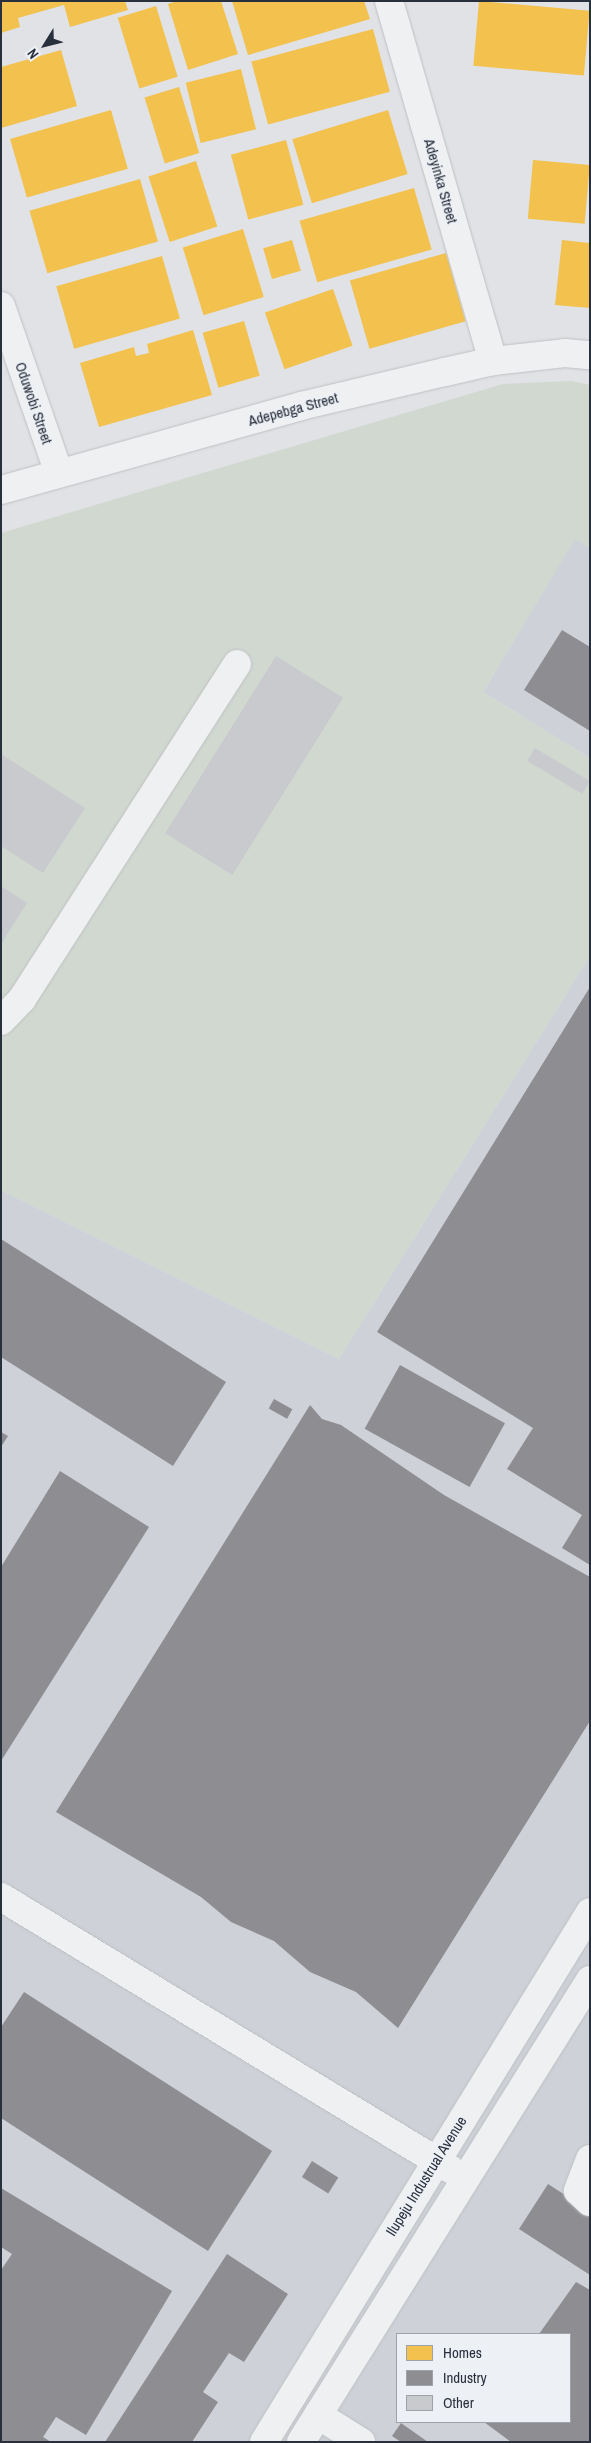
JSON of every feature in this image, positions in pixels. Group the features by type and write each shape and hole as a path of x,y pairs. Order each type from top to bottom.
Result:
{"street":[{"name":"Adeyinka Street","path":"389,1 493,361"},
{"name":"Oduwobi Street","path":"1,306 58,471"},
{"name":"Adepebga Street","path":"1,490 58,471 163,447 302,406 493,361 566,353 590,355"},
{"path":"1,1021 22,999 237,664"},
{"path":"1,1898 466,2178"},
{"name":"Ilupeju Industrual Avenue","path":"264,2442 435,2161 590,1912"},
{"path":"301,2442 590,1980"},
{"path":"590,2160 578,2191 590,2202"},
{"path":"318,2415 361,2442"}],"shaded area":[{"path":"572,381 590,385 590,548 575,539 483,692 590,758 590,956 339,1359 1,1190 1,533 503,384"},
{"path":"575,538 590,548 590,758 483,692"},
{"path":"590,956 590,2442 1,2442 1,1190 339,1359"}],"building: Homes":[{"path":"1,1 125,1 128,10 70,27 64,5 18,18 20,27 1,33"},
{"path":"177,1 221,1 238,54 188,70 168,4"},
{"path":"232,1 364,1 370,19 248,55"},
{"path":"479,1 590,11 584,75 473,66"},
{"path":"156,6 178,77 139,88 118,18"},
{"path":"373,29 390,92 268,124 251,62"},
{"path":"61,50 77,106 1,128 1,67"},
{"path":"241,69 256,129 201,143 186,83"},
{"path":"179,87 199,153 165,164 145,98"},
{"path":"111,110 128,169 27,198 10,139"},
{"path":"388,110 408,174 312,203 292,139"},
{"path":"286,140 303,205 248,219 231,155"},
{"path":"533,160 590,165 585,224 528,219"},
{"path":"196,161 217,227 170,242 148,176"},
{"path":"140,179 158,241 47,273 29,211"},
{"path":"414,188 432,250 317,282 300,221"},
{"path":"243,229 264,297 204,315 183,247"},
{"path":"292,240 301,271 272,279 263,248"},
{"path":"562,240 590,243 590,308 555,305"},
{"path":"446,253 466,321 369,349 350,281"},
{"path":"162,256 180,318 74,349 56,286"},
{"path":"333,289 353,346 284,369 265,312"},
{"path":"244,321 260,376 218,388 203,333"},
{"path":"193,330 212,395 99,427 80,363 134,347 136,356 149,353 147,344"}],"building: Industry":[{"path":"562,630 590,647 590,731 524,690"},
{"path":"590,987 590,1565 562,1548 582,1515 507,1469 533,1428 377,1332"},
{"path":"1,1239 226,1382 173,1466 1,1357"},
{"path":"400,1365 505,1423 470,1487 365,1429"},
{"path":"274,1399 292,1409 287,1419 269,1409"},
{"path":"310,1405 322,1419 341,1425 444,1495 590,1577 590,1721 398,2028 356,1992 310,1972 274,1941 231,1922 201,1897 56,1812"},
{"path":"1,1432 8,1436 1,1447"},
{"path":"60,1471 149,1527 1,1761 1,1567"},
{"path":"24,1992 272,2151 208,2251 1,2118 1,2027"},
{"path":"312,2161 338,2177 328,2194 302,2177"},
{"path":"548,2184 590,2211 590,2275 519,2229"},
{"path":"1,2188 172,2291 86,2435 56,2417 43,2437 51,2442 1,2442 1,2270 12,2254 1,2247"},
{"path":"227,2254 288,2294 244,2362 229,2353 203,2392 218,2402 192,2442 105,2442"},
{"path":"576,2282 590,2290 590,2442 511,2442 485,2423 571,2423 571,2333 540,2333"},
{"path":"401,2423 428,2442 401,2442 392,2436"}],"building: Other":[{"path":"276,656 343,698 232,875 165,833"},
{"path":"535,748 590,781 582,794 527,761"},
{"path":"1,754 85,808 43,873 1,846"},
{"path":"1,886 27,903 1,944"}]}
